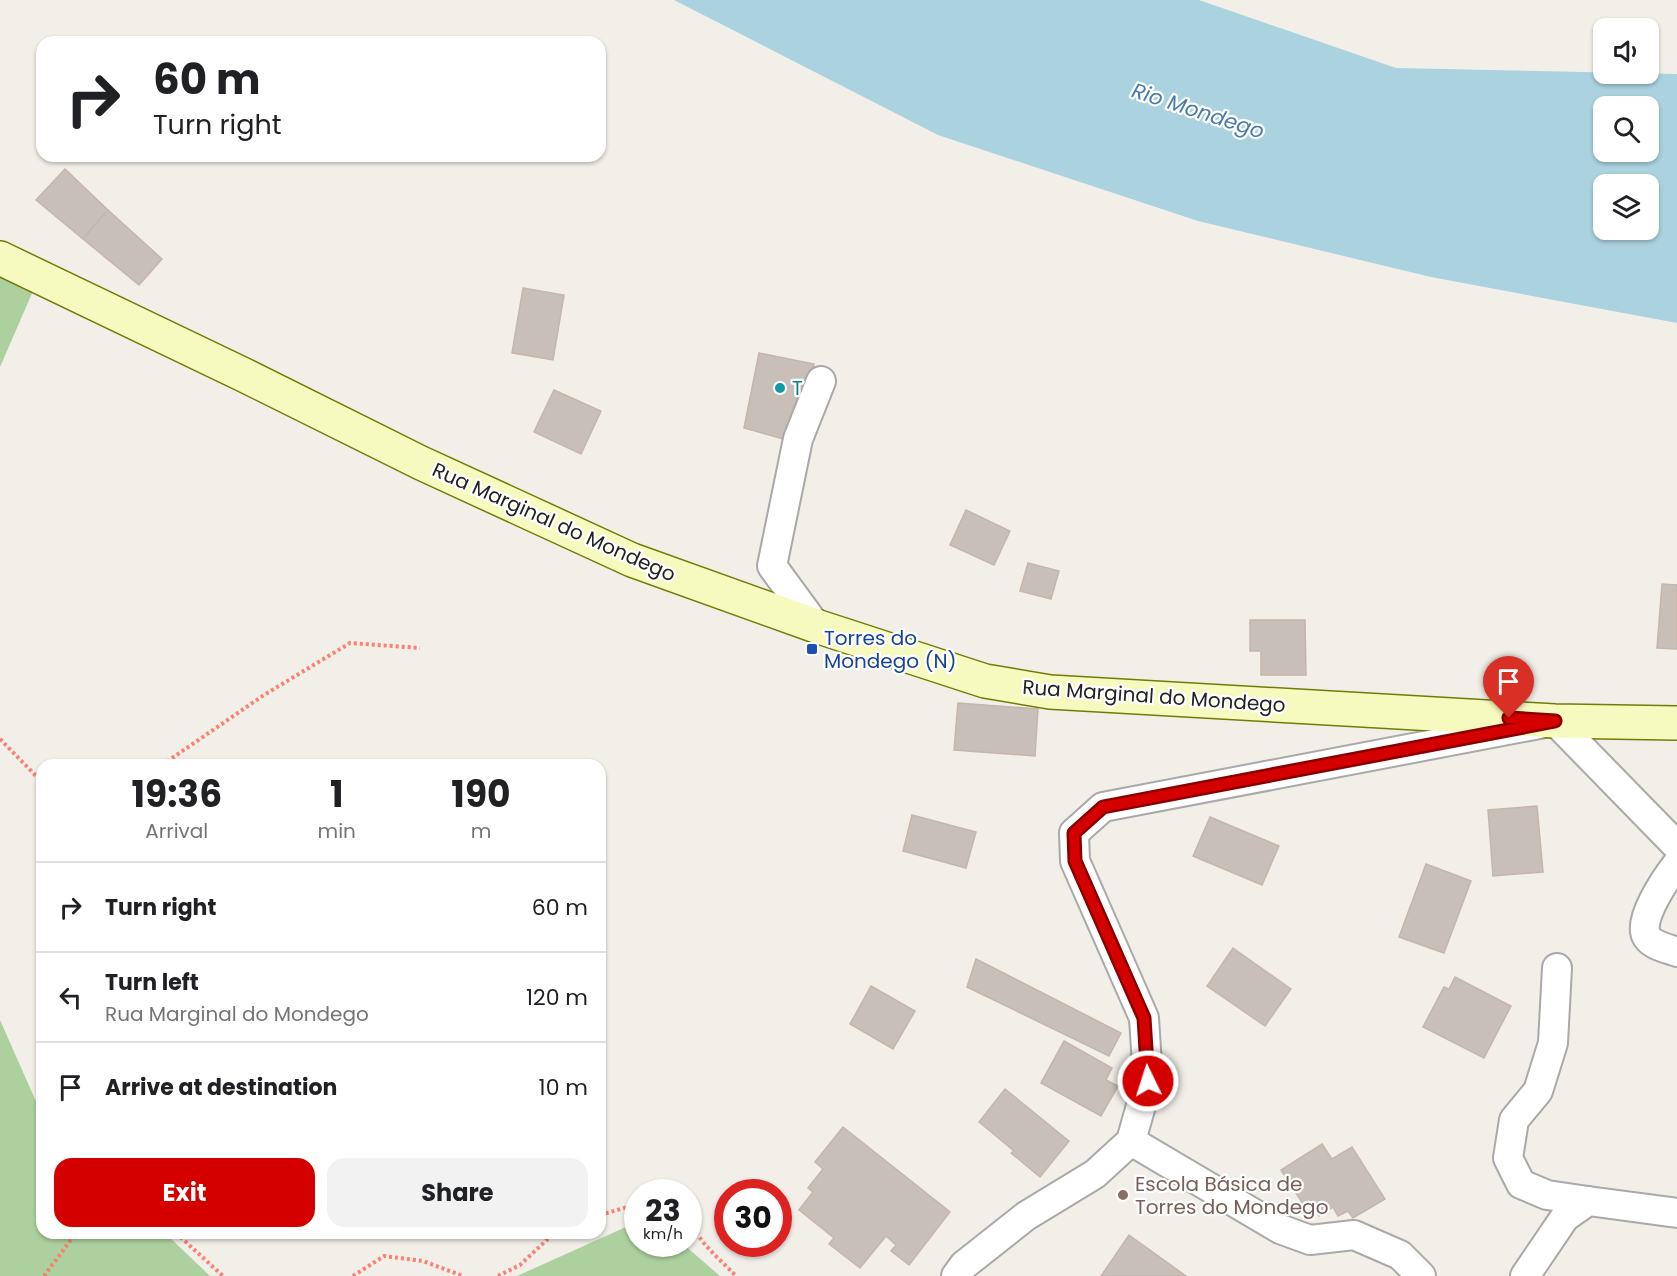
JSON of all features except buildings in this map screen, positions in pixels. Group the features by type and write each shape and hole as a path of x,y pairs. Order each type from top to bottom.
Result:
{"main road":[{"name":"Rua Marginal do Mondego","path":"0,258 421,463 632,560 816,626 985,681 1050,692 1555,721 1677,723"}],"street":[{"path":"816,626 772,566 798,439 822,381"},
{"path":"956,1276 964,1265 1026,1216 1095,1174 1131,1141 1148,1081 1144,1018 1075,861 1074,833 1103,807 1555,721 1677,846"},
{"path":"1677,864 1657,895 1646,919 1644,930 1645,935 1653,943 1677,952"},
{"path":"1557,968 1553,1043 1538,1092 1514,1120 1508,1158 1521,1184 1547,1195 1677,1213"},
{"path":"1131,1141 1280,1229 1310,1240 1354,1236 1400,1255 1420,1276"},
{"path":"1525,1276 1565,1217 1588,1201"}],"path":[{"path":"171,759 264,695 350,643 420,648"},
{"path":"0,740 36,776"},
{"path":"606,1213 624,1208"},
{"path":"44,1276 72,1239"},
{"path":"183,1239 223,1276"},
{"path":"498,1276 520,1265 547,1239"},
{"path":"702,1240 736,1276"},
{"path":"353,1276 384,1256 423,1261 463,1276"}],"green space":[{"path":"0,272 33,291 0,367"},
{"path":"0,1020 36,1101 36,1239 171,1239 210,1276 0,1276"},
{"path":"624,1228 624,1257 698,1257 720,1276 517,1276 599,1239 606,1239 606,1236"}],"water":[{"name":"Rio Mondego","path":"674,0 1199,0 1396,68 1593,72 1593,84 1659,84 1659,74 1677,74 1677,323 1431,277 1198,221 938,135"}],"place":[{"name":"T","path":"780,388"},
{"name":"Torres do Mondego (N)","path":"812,649"},
{"name":"Escola Básica de Torres do Mondego","path":"1123,1195"}],"route":[{"path":"1148,1081 1144,1018 1075,861 1074,833 1103,807 1555,721 1509,718"}]}
